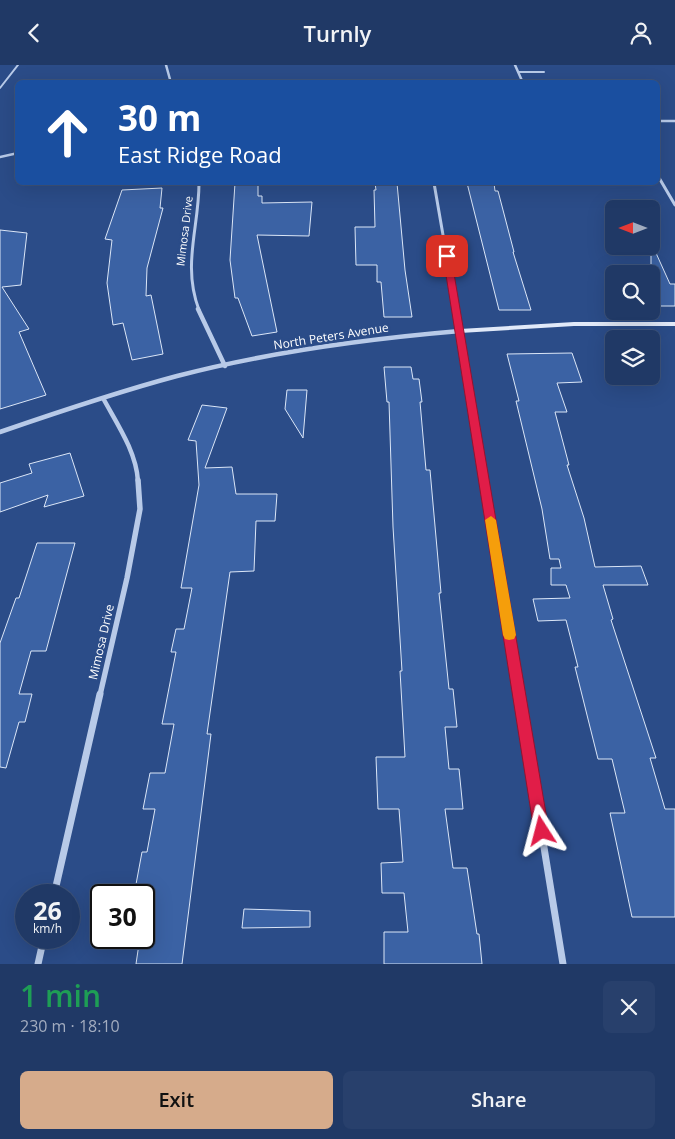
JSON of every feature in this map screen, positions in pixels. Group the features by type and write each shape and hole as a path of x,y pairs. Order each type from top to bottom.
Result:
{"street":[{"path":"166,65 170,80"},
{"path":"515,65 521,80"},
{"path":"660,121 675,121"},
{"path":"0,157 15,154"},
{"path":"660,179 675,205"},
{"name":"Mimosa Drive","path":"199,185 198,214 189,266 192,288 200,315 225,366"},
{"path":"434,185 564,964"},
{"name":"North Peters Avenue","path":"0,432 103,398 225,366 330,347 460,331 574,324 675,324"},
{"name":"Mimosa Drive","path":"57,884 127,578 140,509 137,469 127,442 103,398"},
{"path":"38,964 41,949"}],"lane":[{"path":"0,88 18,65"},
{"path":"518,72 544,72"}],"building":[{"path":"235,185 258,185 258,196 262,196 262,203 312,202 309,236 257,235 277,332 252,336 238,298 235,298 230,260"},
{"path":"375,185 397,185 405,270 412,317 384,317 381,282 377,282 377,265 356,265 355,227 375,227 374,190 376,190"},
{"path":"468,185 494,185 495,191 498,191 513,252 531,310 499,310"},
{"path":"162,188 160,208 163,208 147,268 146,296 151,295 163,354 132,360 123,323 113,325 107,283 112,240 105,239 122,190"},
{"path":"0,230 27,233 21,285 2,287 29,329 19,332 46,395 0,409"},
{"path":"651,255 657,255 670,284 675,284 675,306 660,306 660,265 651,265"},
{"path":"572,353 582,382 557,383 567,412 555,412 569,465 567,465 584,518 595,567 641,566 648,585 603,585 613,619 611,620 656,758 650,758 665,809 675,809 675,917 632,917 610,813 625,813 612,759 598,759 575,667 578,667 566,620 538,621 533,599 570,598 566,585 551,585 551,568 561,568 559,559 550,559 542,509 516,401 519,401 507,354"},
{"path":"384,367 411,367 413,379 419,379 426,470 430,470 441,593 439,593 449,689 453,689 457,727 445,727 449,769 459,769 463,809 445,809 453,868 467,868 477,934 479,934 482,964 384,964 384,932 408,932 404,893 382,893 381,863 403,862 399,809 378,809 376,757 405,757 393,527 389,402 387,402"},
{"path":"287,390 307,390 303,438 285,409"},
{"path":"202,405 227,408 205,468 232,467 236,494 277,494 275,521 256,521 254,571 230,572 207,734 211,734 182,964 136,964 138,949 155,949 155,884 136,884 142,852 147,852 155,809 143,809 150,773 165,773 174,724 162,724 176,652 171,652 176,629 184,629 192,588 181,588 199,485 196,441 188,440"},
{"path":"70,453 84,496 44,507 48,495 0,512 0,483 32,473 29,464"},
{"path":"37,543 75,543 46,651 31,651 19,694 32,694 25,722 19,722 6,768 0,767 0,643 16,598 19,598"},
{"path":"244,909 310,911 310,927 242,928"}],"slow traffic":[{"path":"491,520 509,635"}],"route":[{"path":"447,256 542,831"}]}
